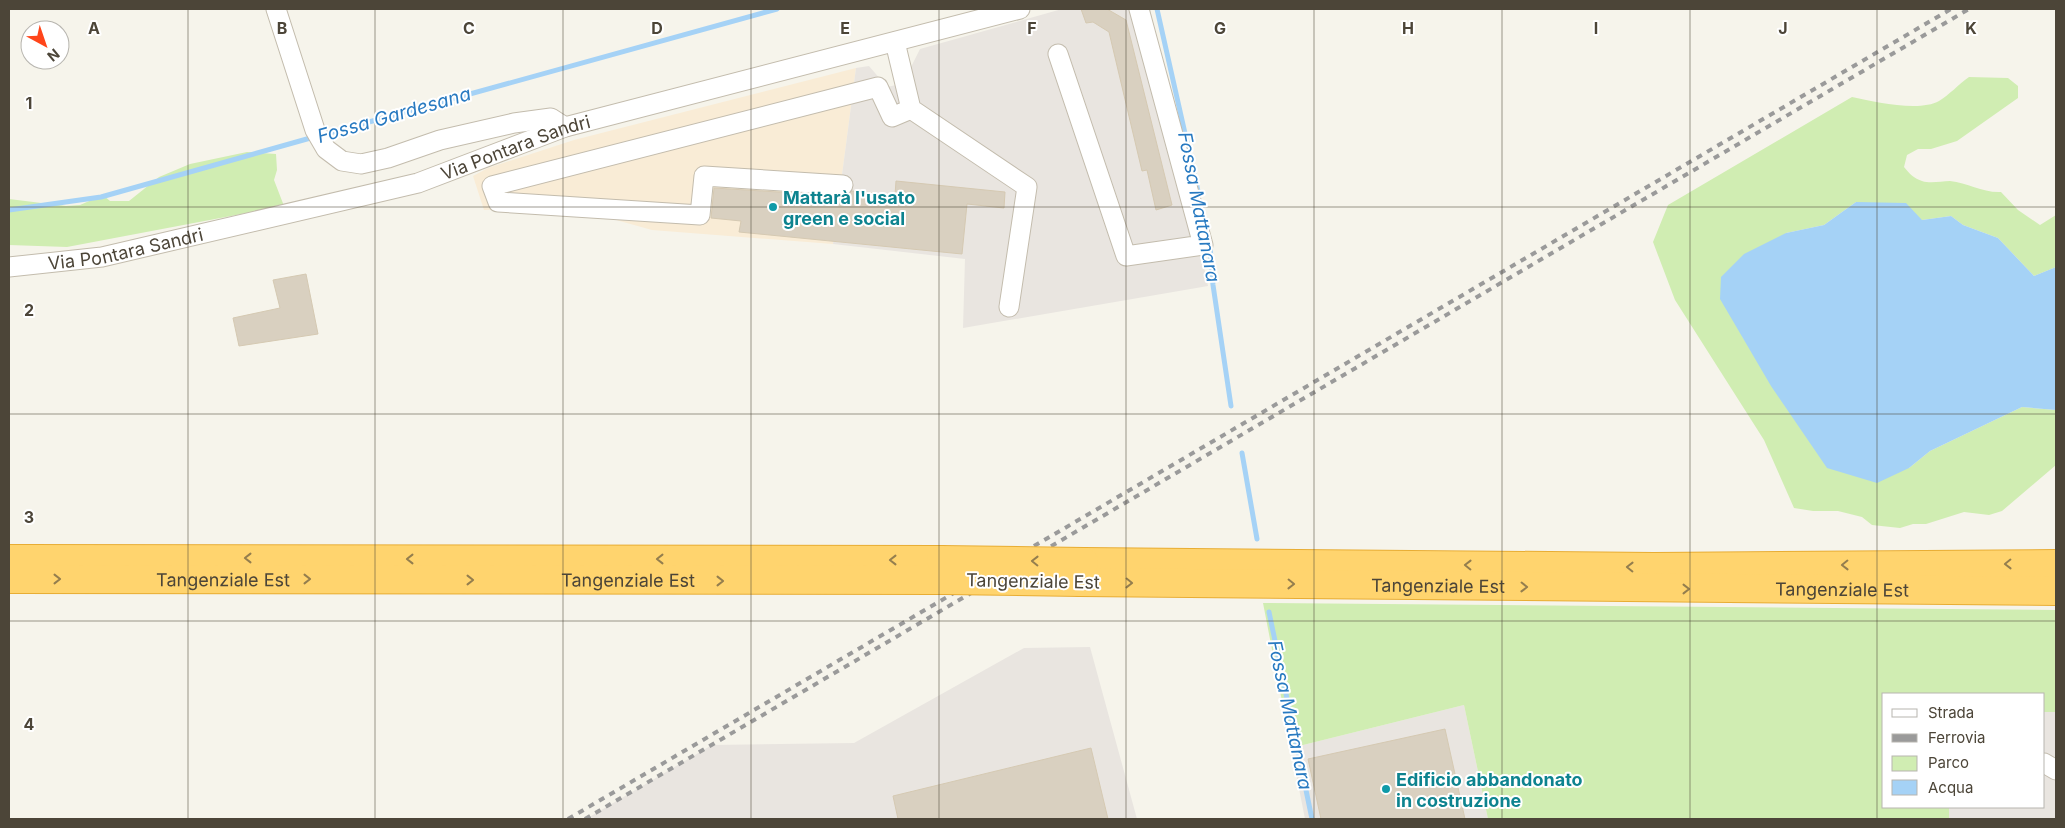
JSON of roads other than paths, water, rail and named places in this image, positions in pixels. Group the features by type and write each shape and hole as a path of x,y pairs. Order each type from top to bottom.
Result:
{"highway":[{"name":"Tangenziale Est","path":"9,559 1082,572 2056,591"},
{"name":"Tangenziale Est","path":"1082,572 2056,564"},
{"name":"Tangenziale Est","path":"9,579 943,570"}],"street":[{"path":"276,9 315,130 326,149 342,161 361,164 388,158 440,140 514,123 551,118 565,128"},
{"name":"Via Pontara Sandri","path":"9,267 102,257 334,205 418,183 565,128 1020,9"},
{"path":"1058,54 1126,256 1203,245 1139,9"},
{"path":"895,42 911,109 1027,187 1009,308"},
{"path":"843,185 704,176 700,215 498,202 492,186 878,87 892,117 911,109"},
{"path":"2045,764 2056,770"}],"water":[{"path":"1856,202 1906,203 1922,220 1951,216 1963,225 1998,238 2034,276 2056,267 2056,410 2022,407 1930,451 1909,468 1877,483 1827,468 1771,386 1720,299 1721,277 1744,254 1786,233 1824,225"}],"waterway":[{"name":"Fossa Gardesana","path":"322,135 777,9"},
{"name":"Fossa Mattanara","path":"1157,9 1198,191"},
{"name":"Fossa Gardesana","path":"9,210 101,197 314,137"},
{"name":"Fossa Mattanara","path":"1210,246 1213,285 1231,406"},
{"name":"Fossa Mattanara","path":"1242,453 1257,539"},
{"name":"Fossa Mattanara","path":"1269,612 1312,819"}],"railway":[{"path":"568,819 1951,9"},
{"path":"585,819 1969,9"}],"place":[{"name":"Mattarà l'usato green e social","path":"773,207"},
{"name":"Edificio abbandonato in costruzione","path":"1386,789"}]}
